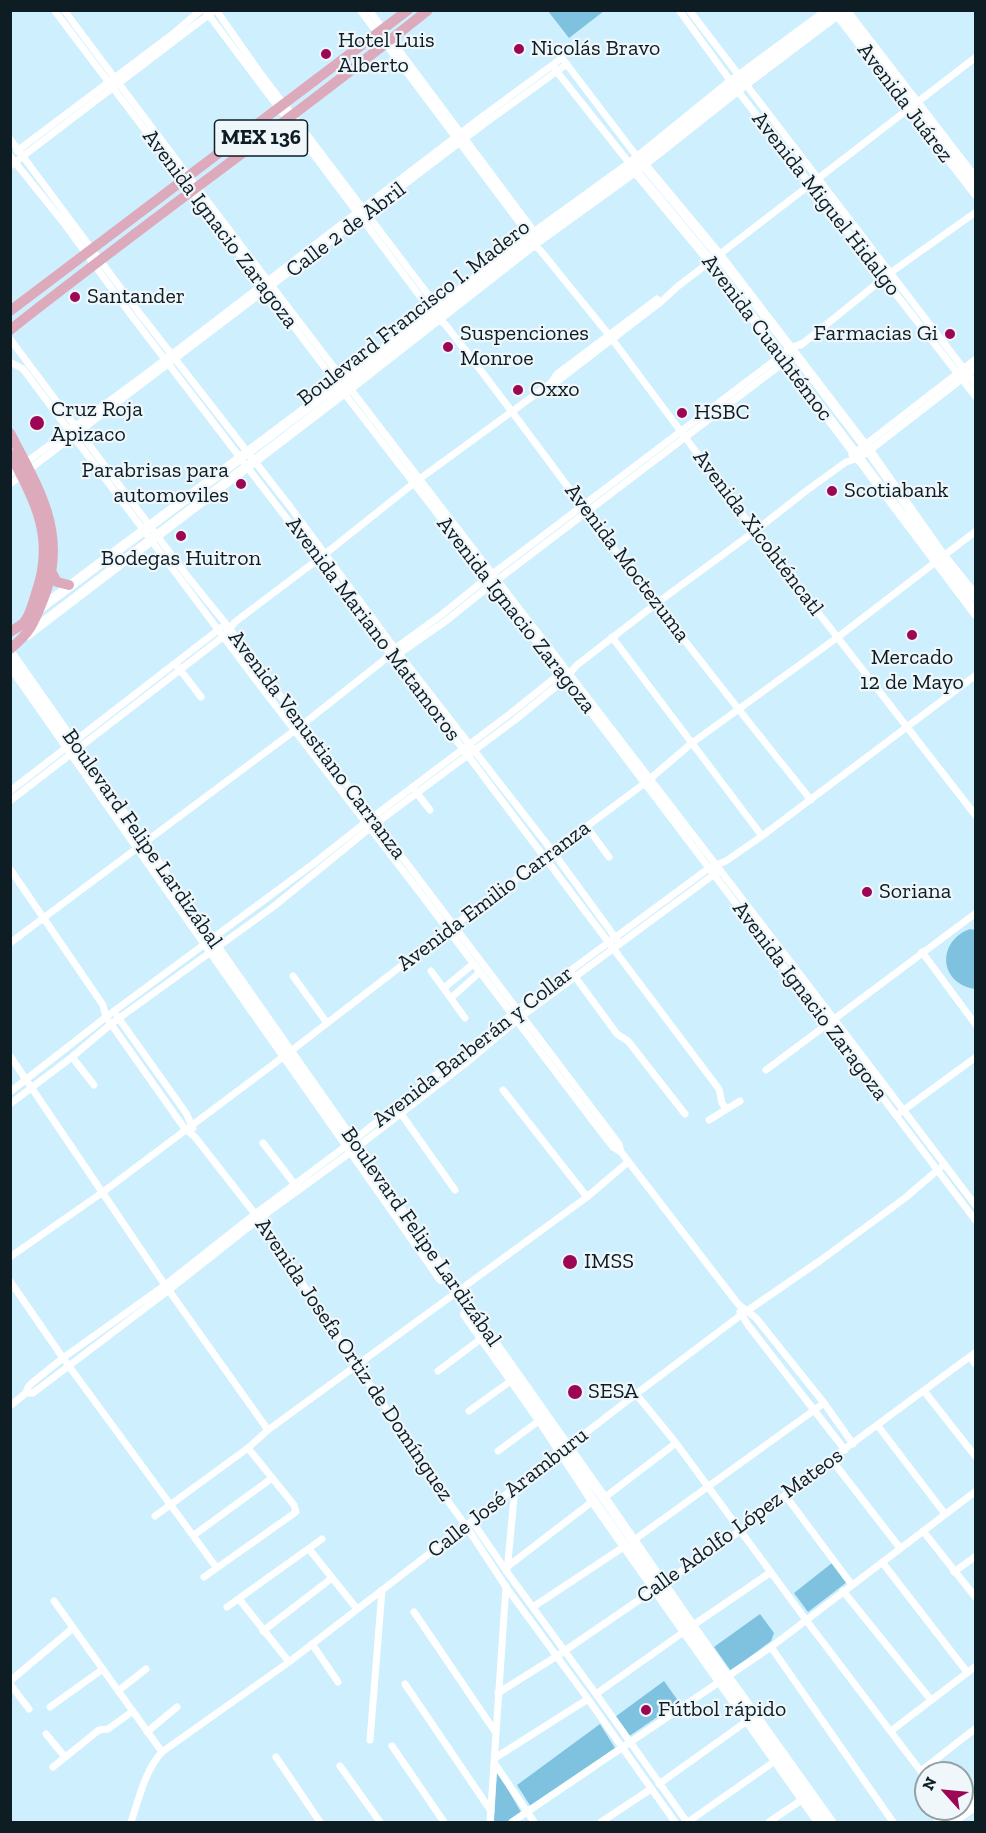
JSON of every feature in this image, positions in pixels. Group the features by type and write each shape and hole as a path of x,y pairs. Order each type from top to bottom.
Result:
{"main road":[{"name":"MEX 136","path":"10,330 96,262 281,106 408,10"},
{"name":"MEX 136","path":"10,310 89,252 290,117 428,10"},
{"name":"Boulevard Francisco I. Madero","path":"10,650 150,533 637,165 738,83 838,11"},
{"name":"Avenida Juárez","path":"838,11 946,150 975,194"},
{"name":"Avenida Juárez","path":"946,150 975,180"},
{"name":"Avenida Cuauhtémoc","path":"637,165 793,350 861,451 940,558 975,614"},
{"name":"Avenida Cuauhtémoc","path":"715,258 782,359 861,451"},
{"path":"10,434 40,518 44,536 45,558 42,577 26,620"},
{"path":"10,454 51,522 53,536 52,573 27,635"},
{"name":"Boulevard Francisco I. Madero","path":"10,632 69,585 150,533"},
{"name":"Avenida Cuauhtémoc","path":"940,558 975,597"},
{"path":"52,573 57,582 69,585"},
{"name":"Boulevard Felipe Lardizábal","path":"10,650 14,665 564,1449 593,1501 629,1543 807,1796 819,1822"},
{"name":"Boulevard Felipe Lardizábal","path":"455,1293 482,1338 510,1373 540,1420 604,1498 629,1543"},
{"name":"Boulevard Felipe Lardizábal","path":"723,1679 747,1721 775,1761 831,1822"}],"street":[{"name":"Avenida Ignacio Zaragoza","path":"54,10 113,83 679,821 719,867 944,1164 973,1197 975,1206"},
{"name":"Avenida Ignacio Zaragoza","path":"64,10 113,83"},
{"name":"Avenida Xicohténcatl","path":"360,10 388,42 535,241 611,337 755,531 975,816"},
{"name":"Avenida Xicohténcatl","path":"369,10 380,32"},
{"name":"Avenida Miguel Hidalgo","path":"679,10 694,24 811,184 919,316 962,373 975,397"},
{"name":"Avenida Miguel Hidalgo","path":"689,10 694,24"},
{"path":"12,159 209,11"},
{"name":"Avenida Moctezuma","path":"209,11 281,106 318,147 358,216 380,238 513,411 584,509 811,800"},
{"path":"10,801 25,785 73,746 326,555 417,481 551,383 559,380 611,337 975,57"},
{"name":"Calle 2 de Abril","path":"10,484 21,470 148,377 365,210 565,61"},
{"name":"Avenida Cuauhtémoc","path":"565,61 637,165"},
{"name":"Avenida Cuauhtémoc","path":"555,68 637,165"},
{"name":"Avenida Miguel Hidalgo","path":"738,83 817,178 887,275"},
{"name":"Avenida Moctezuma","path":"290,117 311,152 365,210 380,238"},
{"name":"Avenida Mariano Matamoros","path":"10,139 96,262 196,393 214,424 247,459 326,555 359,606 394,653 553,852 608,942 719,1089 726,1109"},
{"path":"311,152 318,147"},
{"name":"Avenida Mariano Matamoros","path":"12,159 66,219"},
{"path":"10,943 142,846 384,660 684,435 887,275 975,212"},
{"name":"Avenida Venustiano Carranza","path":"10,339 106,480 185,579 221,633 294,730 333,772"},
{"path":"10,1092 113,1011 211,945 273,907 315,867 371,822 513,717 612,637 861,451 962,373 975,359"},
{"name":"Avenida Venustiano Carranza","path":"10,362 22,369 112,474 150,533"},
{"path":"962,373 975,368"},
{"name":"Avenida Miguel Hidalgo","path":"962,373 975,385"},
{"name":"Avenida Mariano Matamoros","path":"196,393 221,419 318,560 359,606"},
{"path":"214,424 221,419"},
{"path":"106,480 112,474"},
{"name":"Avenida Emilio Carranza","path":"10,1257 103,1192 288,1053 648,780 692,743 838,637 975,531"},
{"name":"Avenida Venustiano Carranza","path":"185,579 228,627 302,725 333,772 569,1084 613,1147 621,1152 738,1304 748,1311 824,1403 853,1444"},
{"path":"612,637 762,836"},
{"path":"245,664 251,659"},
{"path":"177,666 201,697"},
{"name":"Avenida Barberán y Collar","path":"573,974 608,942 661,908 762,836 975,675"},
{"path":"258,683 265,677"},
{"name":"Avenida Mariano Matamoros","path":"469,749 506,806 545,859 620,944"},
{"path":"10,791 25,785"},
{"path":"415,790 430,810"},
{"path":"506,806 514,801"},
{"name":"Avenida Ignacio Zaragoza","path":"679,821 711,871 975,1221"},
{"path":"586,827 609,857"},
{"name":"Avenida Josefa Ortiz de Domínguez","path":"10,868 45,916 103,1005 106,1017 164,1082 195,1137 257,1216 387,1410 397,1431 507,1570 687,1822"},
{"name":"Avenida Barberán y Collar","path":"10,1406 26,1394 33,1382 66,1361 167,1287 464,1059 517,1015 573,974 620,944 661,908"},
{"path":"766,1070 975,913"},
{"name":"Avenida Venustiano Carranza","path":"450,928 473,964 517,1015"},
{"path":"10,1104 211,945"},
{"path":"922,952 975,1025"},
{"path":"444,988 473,964"},
{"path":"431,971 465,1018"},
{"path":"451,998 480,972"},
{"path":"573,974 617,1035 628,1041 685,1114"},
{"path":"293,976 327,1023"},
{"name":"Avenida Josefa Ortiz de Domínguez","path":"103,1005 113,1011 118,1018 156,1088 188,1126"},
{"path":"10,1056 167,1287 268,1430"},
{"path":"72,1057 94,1085"},
{"path":"897,1115 975,1057"},
{"path":"865,1074 872,1069"},
{"path":"156,1088 164,1082"},
{"path":"503,1090 587,1197"},
{"path":"709,1120 740,1101"},
{"path":"398,1110 455,1190"},
{"path":"263,1143 297,1187"},
{"path":"155,1516 248,1448 268,1430 587,1197 628,1162"},
{"name":"Calle José Aramburu","path":"131,1822 149,1772 162,1752 289,1662 636,1394 741,1315 905,1198 944,1164"},
{"path":"963,1205 973,1197"},
{"path":"968,1211 975,1206"},
{"path":"10,1281 216,1567"},
{"name":"Avenida Venustiano Carranza","path":"738,1304 741,1315 845,1450"},
{"path":"438,1371 482,1338"},
{"path":"973,1355 975,1365"},
{"name":"Calle Adolfo López Mateos","path":"498,1693 557,1656 740,1531 831,1459 973,1355"},
{"path":"469,1411 510,1373"},
{"path":"924,1391 975,1457"},
{"path":"636,1394 676,1443 914,1762"},
{"path":"533,1607 709,1487 824,1403"},
{"path":"498,1450 540,1420"},
{"path":"878,1426 945,1514"},
{"path":"604,1498 676,1443"},
{"path":"204,1577 296,1512 294,1505 248,1448"},
{"path":"831,1459 900,1548"},
{"path":"194,1535 272,1478"},
{"path":"490,1822 507,1570 515,1487"},
{"path":"512,1822 771,1647 975,1491"},
{"path":"785,1495 852,1585"},
{"path":"507,1570 593,1501"},
{"name":"Avenida Josefa Ortiz de Domínguez","path":"469,1523 506,1587 675,1822"},
{"path":"923,1531 975,1598"},
{"path":"227,1607 322,1539"},
{"path":"309,1549 357,1609"},
{"path":"954,1572 975,1556"},
{"path":"882,1563 967,1672"},
{"path":"596,1694 771,1572"},
{"path":"263,1631 332,1578"},
{"path":"370,1740 382,1590"},
{"path":"843,1591 931,1700"},
{"path":"239,1599 289,1662"},
{"path":"54,1601 162,1752"},
{"path":"414,1612 496,1733"},
{"path":"29,1709 10,1683 73,1628"},
{"path":"312,1644 338,1682"},
{"path":"771,1647 893,1822"},
{"path":"891,1731 975,1666"},
{"path":"50,1707 103,1669"},
{"path":"118,1691 146,1669"},
{"path":"405,1684 491,1811"},
{"path":"495,1761 588,1699"},
{"path":"147,1731 177,1707"},
{"path":"53,1767 99,1730 108,1729 132,1711"},
{"path":"659,1784 747,1721"},
{"path":"934,1761 975,1728"},
{"path":"46,1734 65,1757"},
{"path":"392,1746 444,1822"},
{"path":"276,1757 320,1822"},
{"path":"495,1761 534,1822"},
{"path":"687,1822 775,1761"},
{"path":"340,1766 380,1822"},
{"path":"602,1822 651,1789"},
{"path":"769,1822 807,1796"}],"shaded area":[{"path":"548,11 604,11 569,38"},
{"path":"970,929 975,930 975,989 954,979 948,971 946,961 947,952 952,943 959,935"},
{"path":"832,1563 847,1582 808,1612 794,1593"},
{"path":"760,1614 774,1633 771,1641 731,1671 714,1647"},
{"name":"Fútbol rápido","path":"664,1681 679,1702 628,1737 615,1717"},
{"path":"600,1724 615,1748 531,1807 517,1785"},
{"path":"497,1771 521,1812 507,1822 494,1822"}],"place":[{"name":"Nicolás Bravo","path":"519,49"},
{"name":"Hotel Luis Alberto","path":"326,54"},
{"name":"Santander","path":"75,297"},
{"name":"Farmacias Gi","path":"950,334"},
{"name":"Suspenciones Monroe","path":"448,347"},
{"name":"Oxxo","path":"518,390"},
{"name":"HSBC","path":"682,413"},
{"name":"Cruz Roja Apizaco","path":"37,423"},
{"name":"Parabrisas para automoviles","path":"241,484"},
{"name":"Scotiabank","path":"832,491"},
{"name":"Bodegas Huitron","path":"181,536"},
{"name":"Mercado 12 de Mayo","path":"912,635"},
{"name":"Soriana","path":"867,892"},
{"name":"IMSS","path":"570,1262"},
{"name":"SESA","path":"575,1392"},
{"name":"Fútbol rápido","path":"646,1710"}]}
